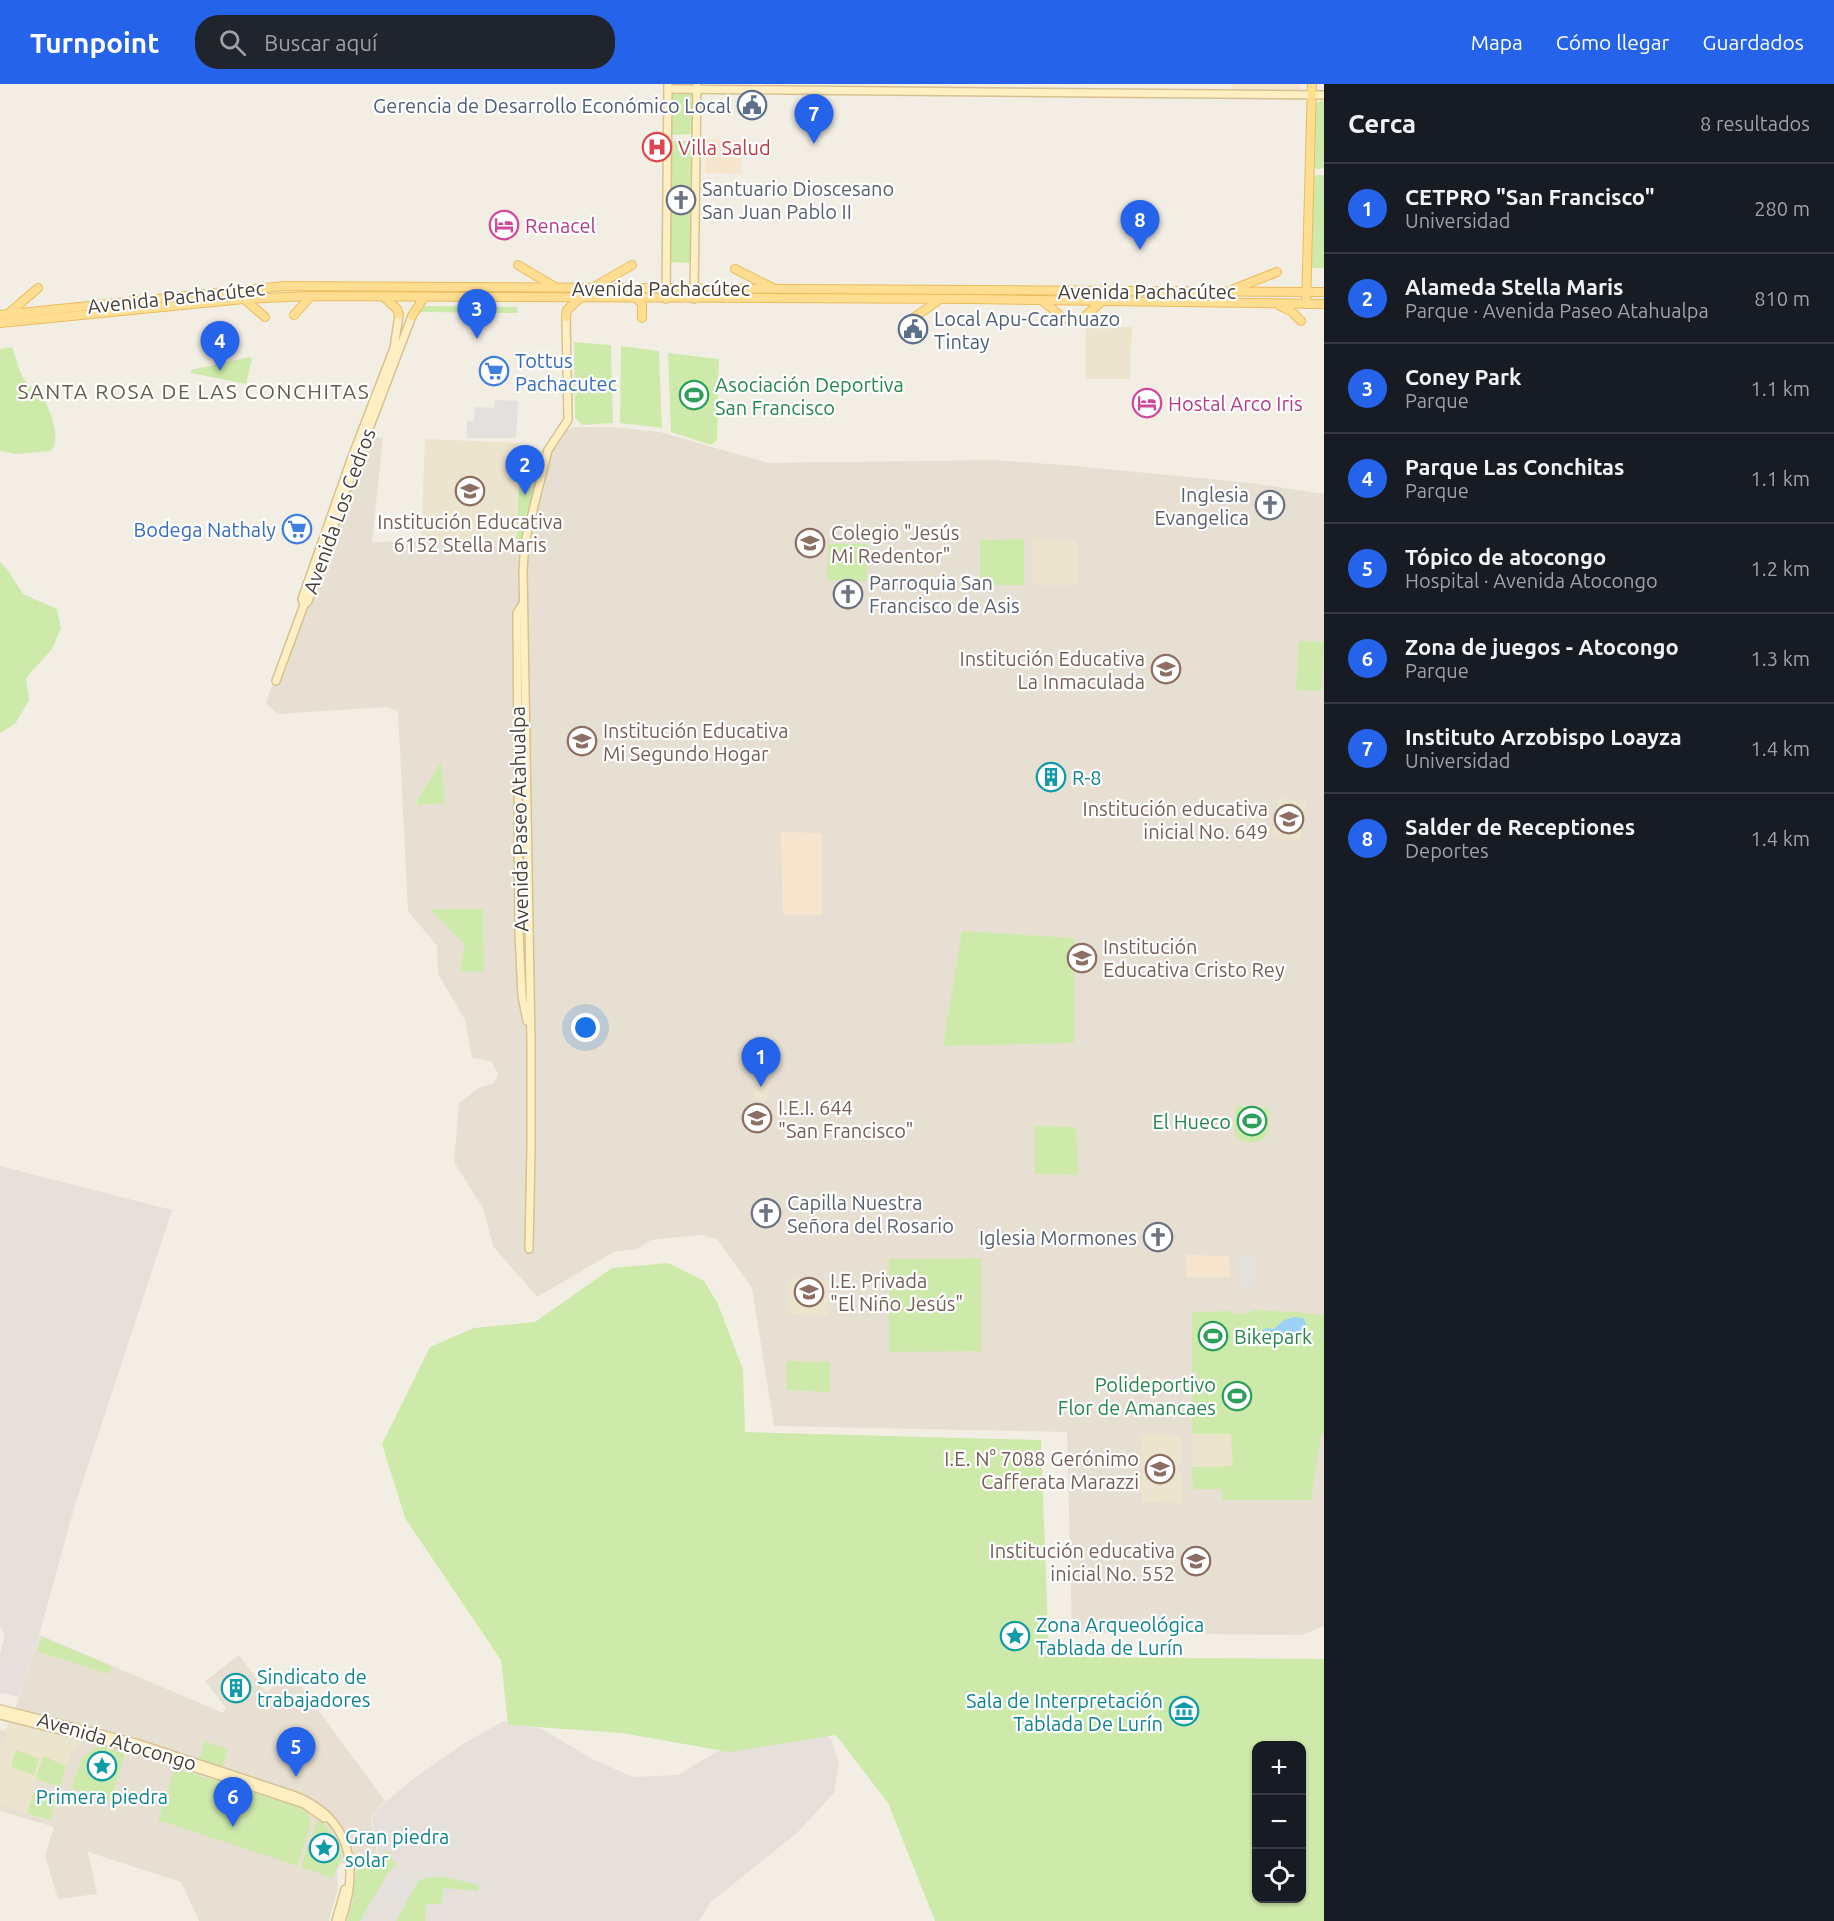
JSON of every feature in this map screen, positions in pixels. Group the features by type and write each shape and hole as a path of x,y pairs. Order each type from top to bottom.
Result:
{"main road":[{"path":"1306,304 1312,84"},
{"path":"518,265 556,288"},
{"path":"592,288 632,265"},
{"path":"735,268 774,289"},
{"path":"1227,292 1277,272"},
{"name":"Avenida Pachacútec","path":"4,314 284,286 1324,292"},
{"path":"363,286 363,297"},
{"path":"4,314 38,288"},
{"path":"962,290 962,299"},
{"path":"1033,290 1037,295 1033,300"},
{"path":"294,315 311,296"},
{"name":"Avenida Pachacútec","path":"0,324 244,299 311,296 962,299 1324,304"},
{"path":"384,297 397,309 399,315"},
{"path":"412,316 424,297"},
{"path":"159,298 160,307"},
{"path":"566,317 567,310 580,298"},
{"path":"244,299 265,317"},
{"path":"638,299 642,304 642,318"},
{"path":"913,318 939,300"},
{"path":"1043,301 1064,319"},
{"path":"1082,320 1102,301"},
{"path":"1272,303 1291,311 1301,321"}],"street":[{"path":"666,299 668,87 1324,95"},
{"path":"694,299 697,87"},
{"name":"Avenida Los Cedros","path":"276,681 303,605 305,588 394,348 399,315"},
{"name":"Avenida Los Cedros","path":"303,605 308,601 351,476 412,316"},
{"name":"Avenida Paseo Atahualpa","path":"529,1249 531,1035 522,996 519,933 517,614 523,604 525,542 548,450 568,420 566,317"},
{"path":"398,326 408,327"},
{"name":"Avenida Atocongo","path":"0,1709 21,1717 134,1748 312,1808 333,1830 347,1863 344,1897 336,1921"},
{"name":"Avenida Atocongo","path":"0,1715 21,1717 136,1743 313,1803 335,1826 344,1842 351,1863 348,1898 341,1921"}],"shaded area":[{"path":"1231,84 1301,84 1301,90 1231,89"},
{"path":"706,139 741,140 741,174 705,173"},
{"path":"1086,327 1132,327 1130,379 1085,379"},
{"path":"495,400 518,401 516,438 467,438 467,421 474,421 475,407 494,408"},
{"path":"574,427 612,427 660,432 768,463 992,460 1251,483 1324,494 1324,1626 1302,1635 1072,1633 1067,1432 774,1426 752,1288 717,1239 699,1235 651,1240 637,1249 614,1252 537,1297 493,1246 483,1208 454,1162 459,1103 479,1088 494,1083 498,1074 491,1061 472,1058 465,1020 438,974 437,946 408,911 398,711 387,707 278,714 266,703 361,433 383,438 372,542 515,539 547,448 554,436"},
{"name":"Institución Educativa 6152 Stella Maris","path":"425,439 519,443 515,539 421,541"},
{"path":"1032,539 1077,540 1077,585 1033,585"},
{"name":"Institución educativa inicial No. 649","path":"1278,798 1306,802 1300,840 1272,836"},
{"path":"781,832 822,833 822,915 783,915"},
{"path":"754,1073 769,1074 769,1101 753,1100"},
{"path":"0,1166 172,1210 75,1505 36,1646 19,1697 0,1694 0,1654 5,1635 0,1627"},
{"path":"1255,1254 1252,1286 1248,1289 1251,1291 1248,1291 1241,1281 1239,1255"},
{"path":"1186,1255 1229,1256 1230,1277 1187,1277"},
{"name":"I.E. Privada \"El Niño Jesús\"","path":"789,1278 829,1281 827,1316 788,1314"},
{"path":"1231,1433 1233,1467 1192,1467 1192,1434"},
{"name":"I.E. N° 7088 Gerónimo Cafferata Marazzi","path":"1141,1435 1181,1435 1181,1465 1178,1466 1178,1472 1182,1473 1182,1503 1142,1502"},
{"path":"40,1635 223,1713 226,1708 205,1681 239,1655 266,1692 292,1674 385,1801 371,1817 377,1853 340,1864 337,1871 338,1889 329,1921 199,1921 181,1882 88,1852 97,1894 58,1899 45,1855 54,1827 0,1811 0,1730 5,1731 11,1722"},
{"path":"504,1721 542,1729 592,1759 633,1777 678,1775 718,1751 758,1735 813,1725 831,1739 839,1763 834,1793 797,1833 711,1902 699,1921 343,1921 349,1902 354,1863 378,1855 372,1817 385,1802 416,1777 463,1744"},
{"path":"9,1722 81,1740 72,1752 60,1787 35,1780 32,1790 56,1798 50,1821 0,1804 0,1750"},
{"path":"397,1878 413,1886 404,1902 386,1892 392,1881"}],"green space":[{"path":"672,94 694,96 693,134 672,135 669,131 670,96"},
{"path":"1324,101 1324,168 1316,169 1313,166 1314,105"},
{"path":"690,141 694,145 692,261 690,263 669,262 670,142"},
{"path":"1316,175 1324,175 1324,268 1312,268 1313,178"},
{"path":"422,306 517,307 518,313 419,312"},
{"path":"574,342 611,345 613,423 582,425 575,418"},
{"name":"Asociación Deportiva San Francisco","path":"621,346 659,351 662,428 620,423"},
{"path":"12,347 24,378 46,402 53,420 55,438 51,451 16,454 0,451 0,349"},
{"name":"Asociación Deportiva San Francisco","path":"668,353 719,359 717,440 711,445 671,432"},
{"path":"250,357 252,359 246,384 191,373 191,370"},
{"path":"520,445 543,451 522,540 516,540"},
{"path":"1024,539 1024,585 980,585 980,540"},
{"path":"828,544 867,544 867,581 827,580"},
{"path":"0,562 23,594 57,609 61,628 52,649 26,678 29,700 15,724 0,733"},
{"path":"1299,641 1324,642 1321,691 1296,690"},
{"path":"441,762 445,803 417,805 418,799"},
{"path":"433,909 483,909 484,972 460,971 465,945 432,911"},
{"path":"962,931 1074,938 1074,1043 943,1046"},
{"name":"El Hueco","path":"1236,1106 1270,1109 1265,1137 1256,1142 1248,1142 1237,1137 1234,1124"},
{"path":"1035,1126 1076,1127 1078,1175 1035,1174"},
{"path":"981,1258 981,1351 889,1352 889,1259"},
{"path":"668,1263 704,1281 718,1304 743,1370 745,1432 1041,1440 1049,1657 1324,1659 1324,1921 935,1921 888,1803 836,1735 729,1752 622,1733 508,1725 501,1660 405,1518 382,1444 430,1347 474,1328 535,1322 612,1268"},
{"path":"1254,1310 1324,1315 1324,1434 1321,1434 1311,1500 1222,1500 1222,1489 1193,1489 1192,1467 1233,1466 1231,1434 1192,1434 1192,1384 1197,1384 1197,1372 1192,1372 1192,1312 1233,1311 1234,1314 1245,1314"},
{"path":"787,1361 830,1362 830,1392 787,1390"},
{"path":"42,1637 111,1666 109,1674 37,1651"},
{"path":"205,1741 228,1749 222,1767 199,1759"},
{"path":"96,1747 104,1747 125,1754 110,1802 71,1788 82,1757"},
{"path":"16,1750 39,1758 34,1775 11,1767"},
{"path":"43,1756 66,1766 60,1787 36,1779"},
{"path":"175,1768 289,1804 307,1812 311,1823 297,1866 158,1820"},
{"path":"34,1792 56,1799 50,1820 27,1813"},
{"path":"317,1821 321,1821 328,1829 342,1858 332,1878 301,1867"},
{"path":"390,1851 393,1862 398,1864 389,1871 360,1921 347,1921 353,1900 357,1864"},
{"path":"444,1877 479,1885 478,1891 444,1888 441,1904 426,1904 425,1921 396,1921 419,1880"}],"water":[{"path":"1294,1317 1303,1318 1306,1323 1307,1327 1302,1337 1277,1338 1268,1343 1261,1340 1260,1334 1264,1329 1274,1329 1284,1320"}],"place":[{"name":"Gerencia de Desarrollo Económico Local","path":"752,105"},
{"name":"Instituto Arzobispo Loayza","path":"814,144"},
{"name":"Villa Salud","path":"657,147"},
{"name":"Santuario Dioscesano San Juan Pablo II","path":"681,200"},
{"name":"Renacel","path":"504,225"},
{"name":"Salder de Receptiones","path":"1140,250"},
{"name":"Local Apu-Ccarhuazo Tintay","path":"913,329"},
{"name":"Coney Park","path":"477,339"},
{"name":"Parque Las Conchitas","path":"220,371"},
{"name":"Tottus Pachacutec","path":"494,371"},
{"name":"Asociación Deportiva San Francisco","path":"694,395"},
{"name":"Hostal Arco Iris","path":"1147,403"},
{"name":"Institución Educativa 6152 Stella Maris","path":"470,491"},
{"name":"Alameda Stella Maris","path":"525,495"},
{"name":"Inglesia Evangelica","path":"1270,505"},
{"name":"Bodega Nathaly","path":"297,529"},
{"name":"Colegio \"Jesús Mi Redentor\"","path":"810,543"},
{"name":"Parroquia San Francisco de Asis","path":"848,594"},
{"name":"Institución Educativa La Inmaculada","path":"1166,669"},
{"name":"Institución Educativa Mi Segundo Hogar","path":"582,741"},
{"name":"R-8","path":"1051,777"},
{"name":"Institución educativa inicial No. 649","path":"1289,819"},
{"name":"Institución Educativa Cristo Rey","path":"1082,958"},
{"name":"CETPRO \"San Francisco\"","path":"761,1087"},
{"name":"I.E.I. 644 \"San Francisco\"","path":"757,1118"},
{"name":"El Hueco","path":"1252,1121"},
{"name":"Capilla Nuestra Señora del Rosario","path":"766,1213"},
{"name":"Iglesia Mormones","path":"1158,1237"},
{"name":"I.E. Privada \"El Niño Jesús\"","path":"809,1292"},
{"name":"Bikepark","path":"1213,1336"},
{"name":"Polideportivo Flor de Amancaes","path":"1237,1396"},
{"name":"I.E. N° 7088 Gerónimo Cafferata Marazzi","path":"1160,1469"},
{"name":"Institución educativa inicial No. 552","path":"1196,1561"},
{"name":"Zona Arqueológica Tablada de Lurín","path":"1015,1636"},
{"name":"Sindicato de trabajadores","path":"236,1688"},
{"name":"Sala de Interpretación Tablada De Lurín","path":"1184,1711"},
{"name":"Primera piedra","path":"102,1766"},
{"name":"Tópico de atocongo","path":"296,1777"},
{"name":"Zona de juegos - Atocongo","path":"233,1827"},
{"name":"Gran piedra solar","path":"324,1848"}],"district":[{"name":"SANTA ROSA DE LAS CONCHITAS","path":"194,391"}]}
